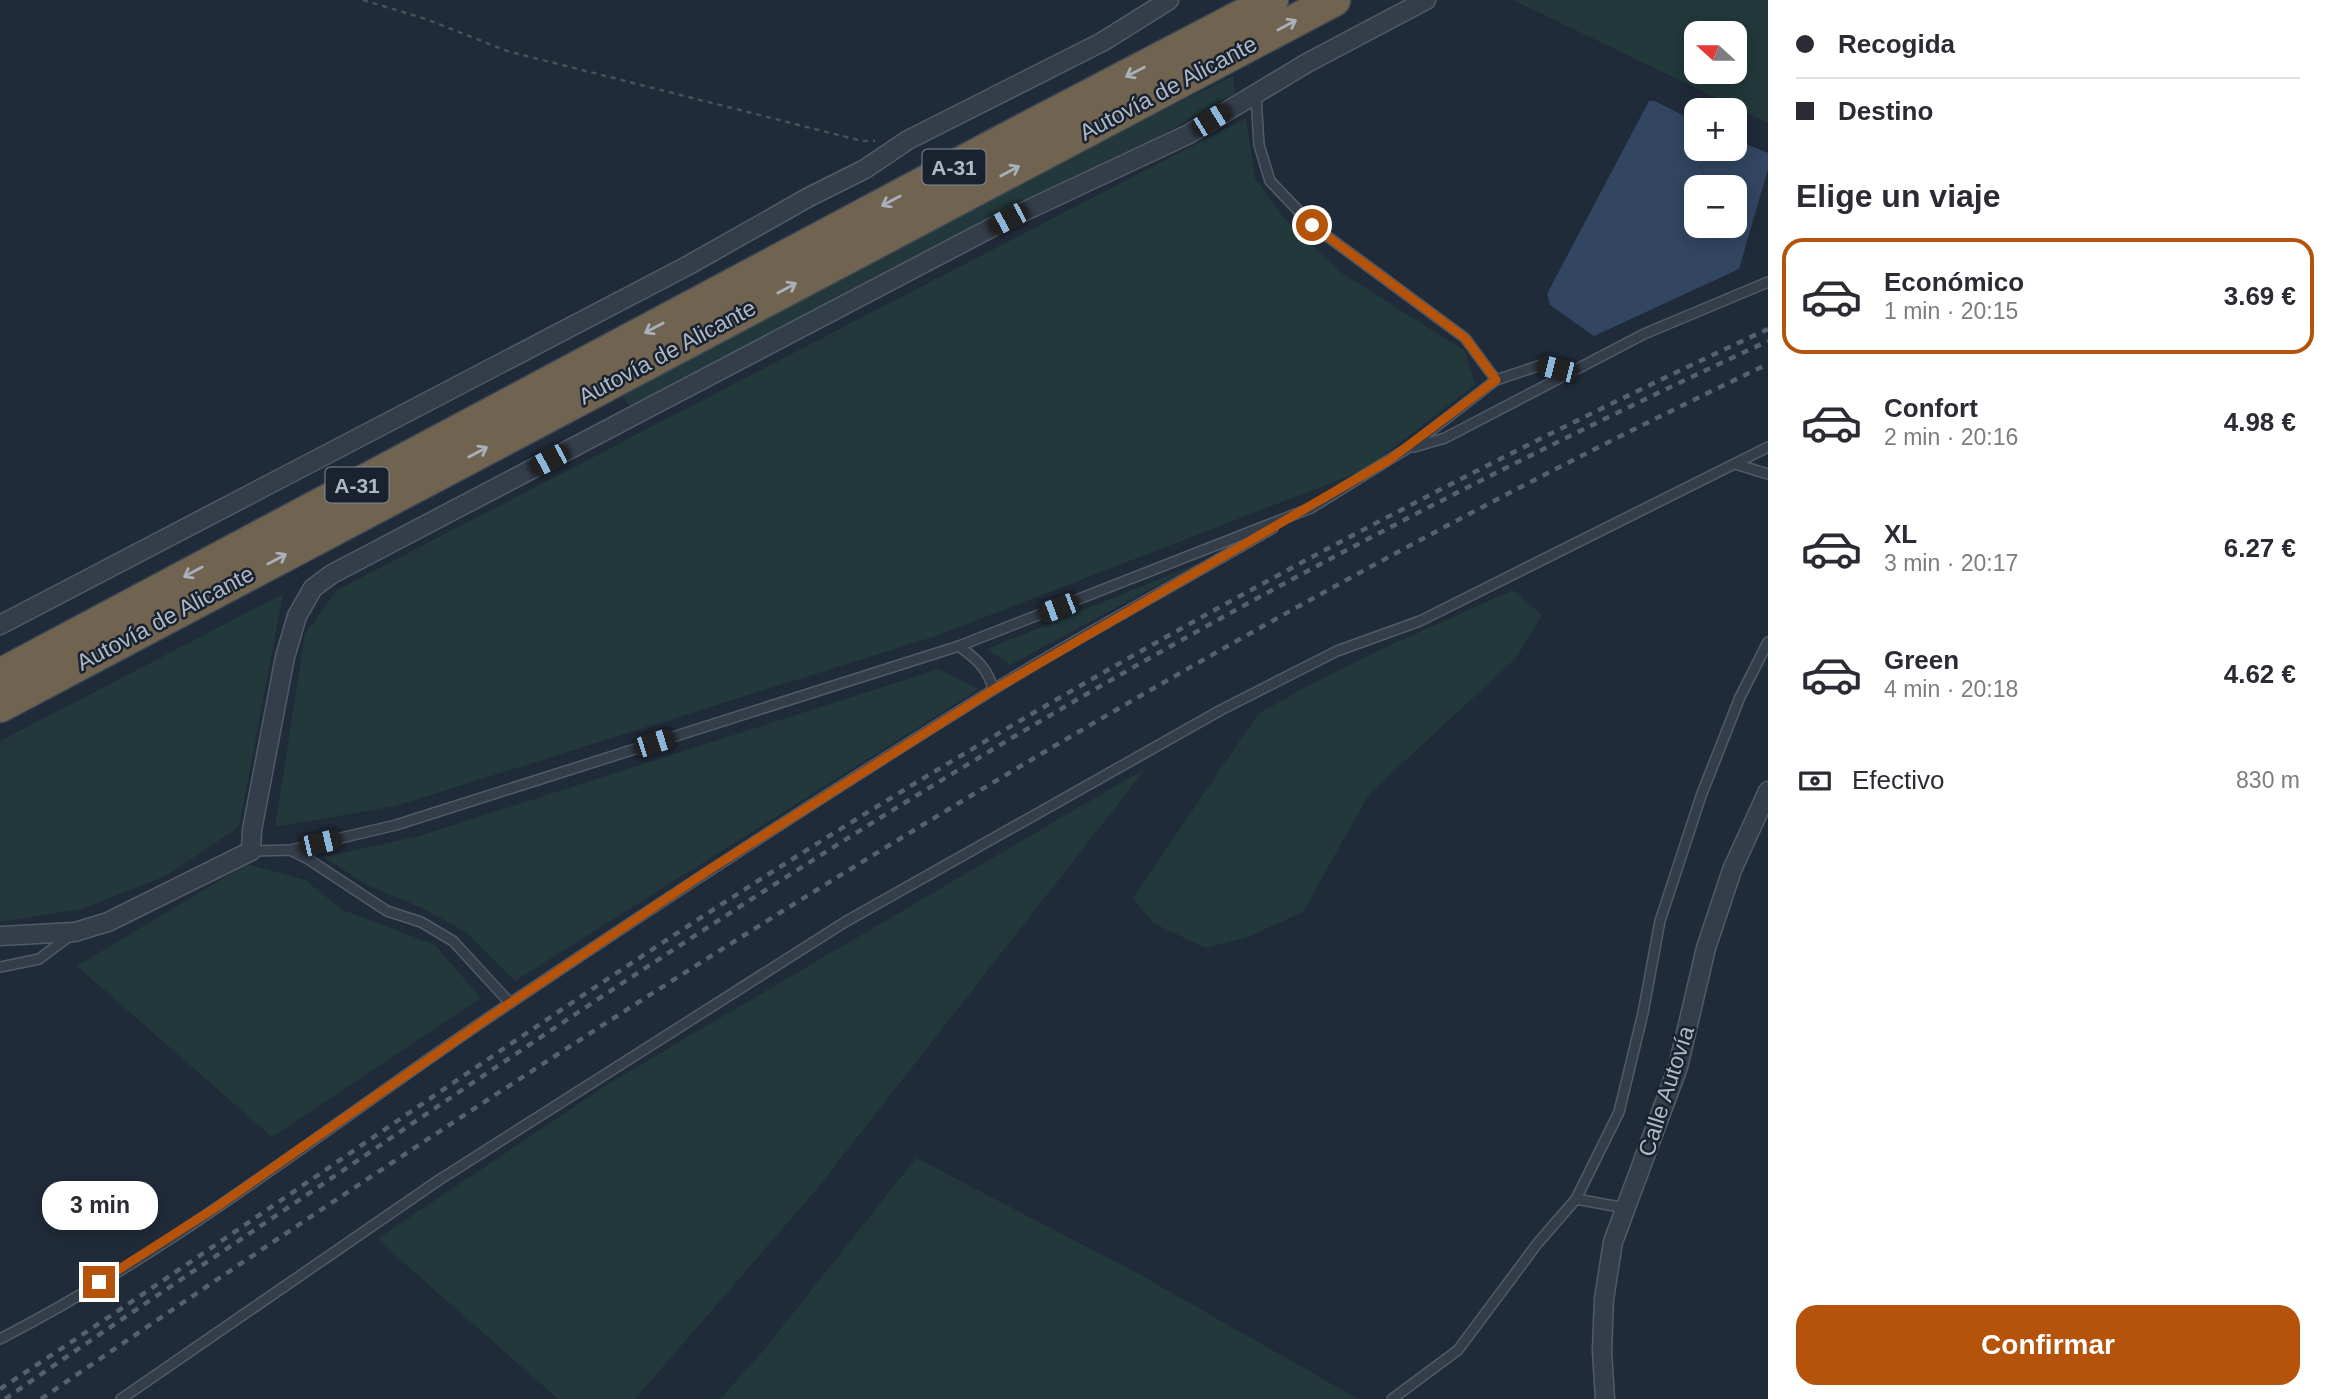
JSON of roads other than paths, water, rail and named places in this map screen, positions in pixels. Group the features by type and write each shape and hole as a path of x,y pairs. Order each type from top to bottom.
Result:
{"highway":[{"path":"1196,40 1222,14 1242,0"},
{"name":"Autovía de Alicante","path":"0,675 1272,0"},
{"name":"Autovía de Alicante","path":"0,706 1334,0"}],"street":[{"path":"0,625 652,285 808,197 865,169 908,140 1102,42 1169,0"},
{"path":"0,936 75,932 108,922 251,851 252,830 285,657 297,615 313,588 332,574 1008,219 1189,134 1255,93 1426,0"},
{"name":"Calle Autovía","path":"1605,1399 1602,1351 1604,1299 1613,1242 1678,1067 1706,948 1732,870 1768,791"}],"lane":[{"path":"1255,93 1259,145 1270,181 1312,225 1465,338 1496,380"},
{"path":"1408,448 1445,438 1644,334 1768,282"},
{"path":"0,1339 57,1307 215,1208 510,1003 712,868 993,690 1408,448 1496,380 1541,365 1572,373"},
{"path":"121,1399 439,1180 845,922 1221,710 1337,651 1420,621 1768,447"},
{"path":"1735,464 1768,474"},
{"path":"251,851 290,850 396,825 959,646 1304,510"},
{"path":"1392,1399 1458,1350 1537,1244 1576,1199 1619,1112 1643,1013 1660,921 1701,796 1740,697 1768,642"},
{"path":"959,646 979,661 991,679 993,690"},
{"path":"290,850 387,911 421,922 453,941 510,1003"},
{"path":"0,967 38,959 75,932"},
{"path":"1576,1199 1625,1208"}],"water":[{"path":"1649,101 1655,101 1684,116 1684,161 1747,161 1747,144 1768,153 1768,169 1739,269 1594,336 1550,305 1547,294"}],"railway":[{"path":"0,1389 600,984 919,781 1157,642 1398,511 1768,329"},
{"path":"5,1399 666,954 990,751 1180,641 1374,536 1570,436 1768,341"},
{"path":"41,1399 459,1118 885,848 1101,719 1320,594 1542,476 1768,364"}]}
